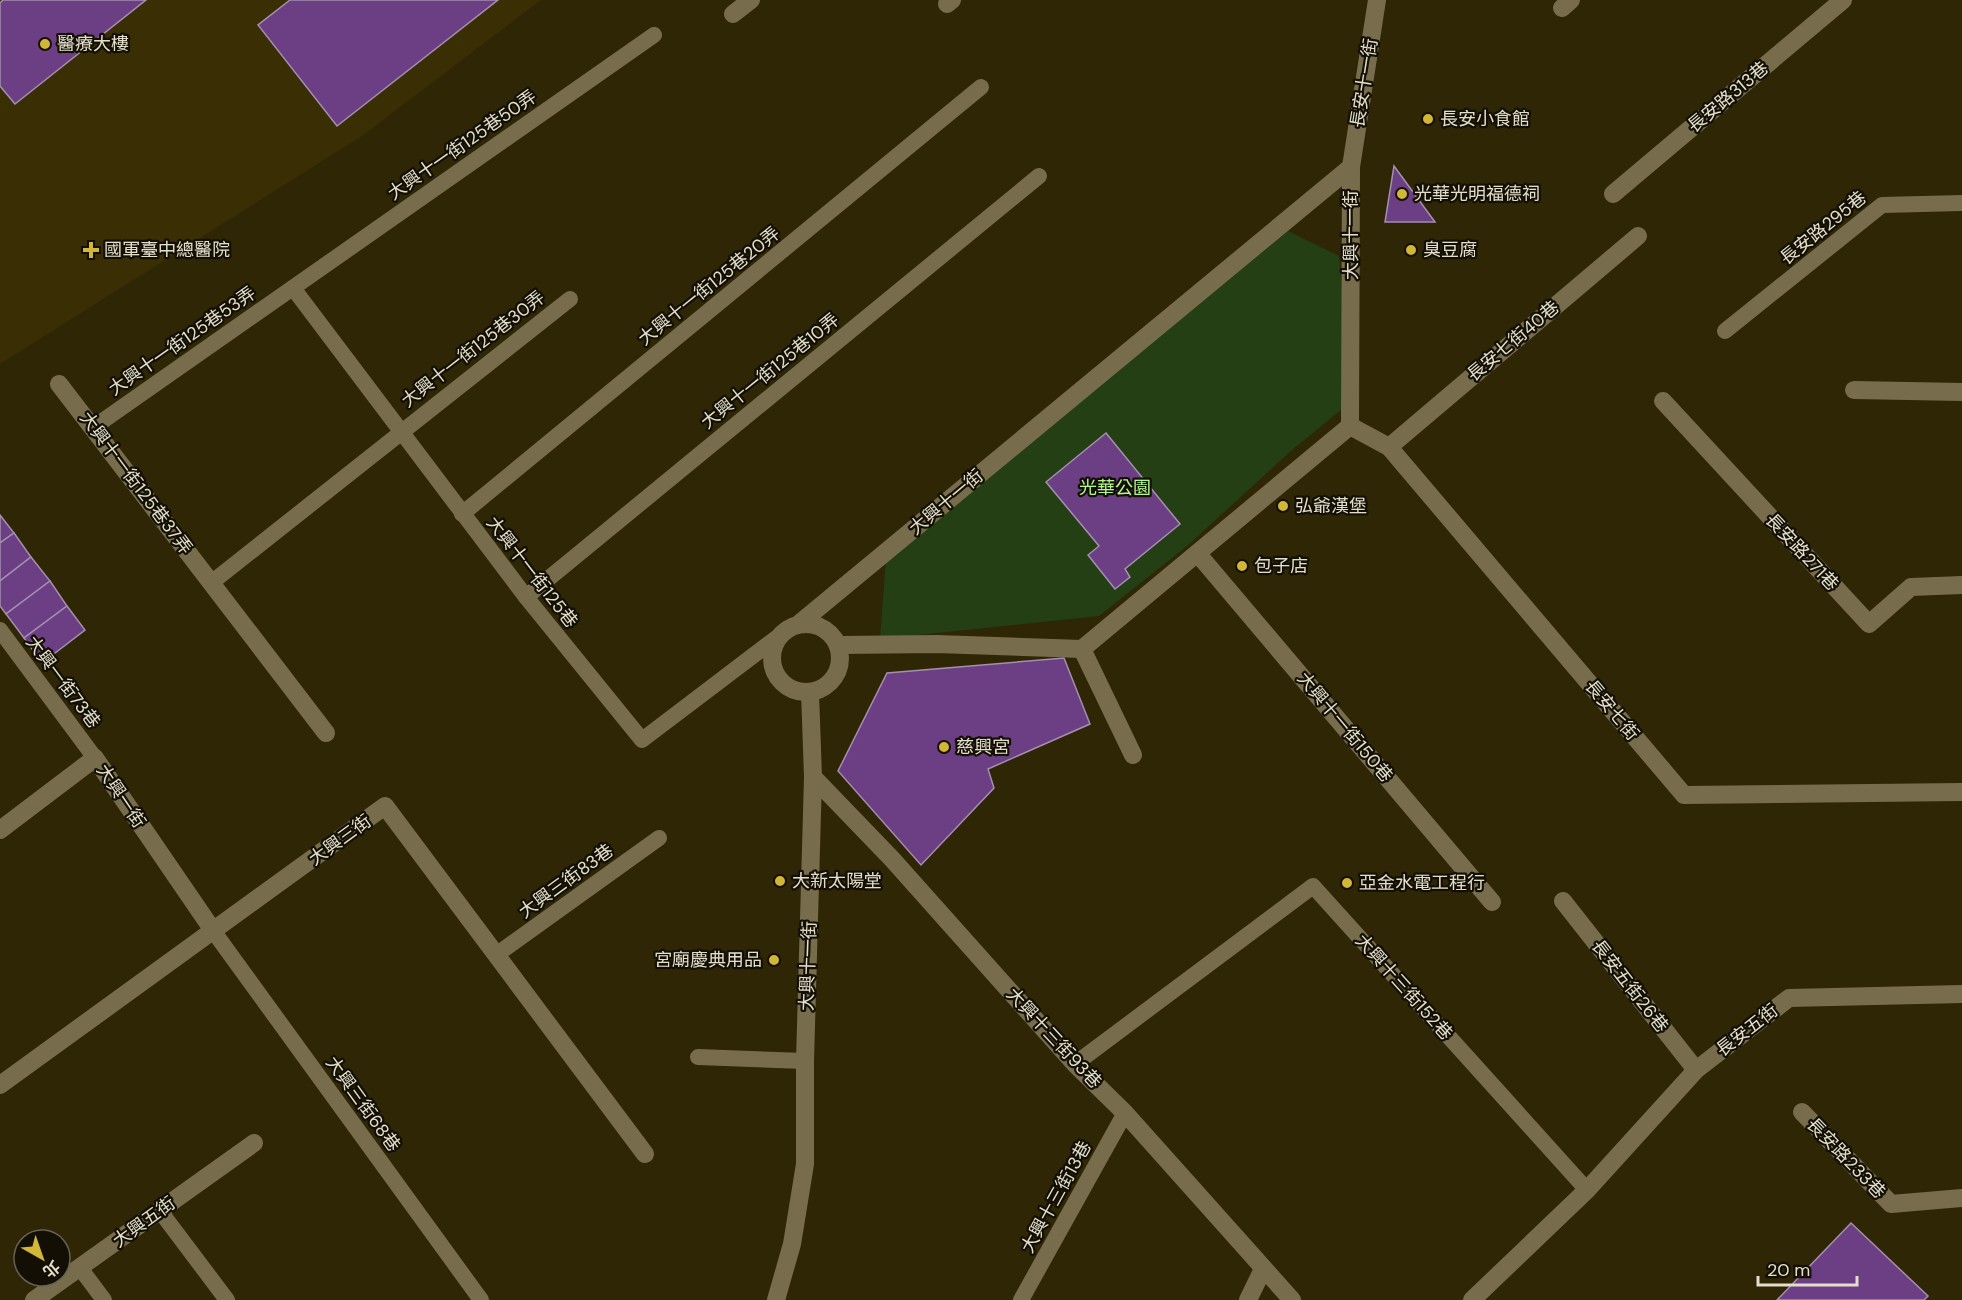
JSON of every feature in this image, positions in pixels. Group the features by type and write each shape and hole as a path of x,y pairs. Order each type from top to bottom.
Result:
{"street":[{"path":"733,14 751,0"},
{"name":"長安十一街","path":"1351,166 1377,0"},
{"name":"長安路313巷","path":"1613,194 1843,0"},
{"name":"大興十一街","path":"1350,426 1351,166"},
{"name":"大興十一街","path":"800,622 1351,166"},
{"name":"長安七街40巷","path":"1389,447 1638,236"},
{"name":"大興十一街125巷37弄","path":"59,384 326,733"},
{"path":"1854,390 1962,392"},
{"name":"長安路271巷","path":"1663,401 1869,624 1911,587 1962,585"},
{"path":"839,645 937,644 1082,649 1350,426"},
{"name":"長安七街","path":"1350,426 1389,447 1684,795 1962,792"},
{"name":"大興十一街150巷","path":"1198,554 1492,902"},
{"path":"800,622 825,628 839,645 841,660 834,678 821,689 810,692 798,692 788,687 779,679 773,666 772,652 779,636 800,622"},
{"path":"1082,649 1133,755"},
{"name":"大興十一街","path":"776,1300 792,1244 805,1164 805,1061 813,777 810,692"},
{"name":"大興一街","path":"0,830 95,758 214,932"},
{"name":"大興十三街93巷","path":"813,777 892,859 1075,1064 1125,1113 1292,1300"},
{"name":"大興三街","path":"0,1084 214,932 385,806 645,1154"},
{"name":"長安五街26巷","path":"1563,901 1696,1070"},
{"name":"長安五街","path":"1587,1190 1696,1070 1789,998 1962,994"},
{"name":"長安路233巷","path":"1802,1112 1891,1204 1962,1198"},
{"name":"大興五街","path":"34,1300 254,1143"},
{"path":"1472,1300 1587,1190"},
{"path":"1248,1300 1263,1269"}],"lane":[{"name":"大興十一街125巷50弄","path":"293,288 654,35"},
{"name":"大興十一街125巷20弄","path":"462,514 981,87"},
{"name":"大興十一街125巷10弄","path":"526,597 1039,176"},
{"name":"長安路295巷","path":"1725,331 1881,205 1962,203"},
{"name":"大興十一街125巷53弄","path":"94,427 293,288"},
{"name":"大興十一街125巷","path":"293,288 526,597 642,740 779,636"},
{"name":"大興十一街125巷30弄","path":"401,431 570,299"},
{"path":"212,583 401,431"},
{"name":"大興一街73巷","path":"0,630 95,758"},
{"name":"大興三街83巷","path":"496,955 659,838"},
{"name":"大興十三街152巷","path":"1075,1064 1313,886 1587,1190"},
{"name":"大興三街68巷","path":"214,932 481,1300"},
{"path":"698,1057 805,1061"},
{"name":"大興十三街13巷","path":"1021,1300 1125,1113"},
{"path":"160,1211 227,1300"},
{"path":"80,1268 104,1300"}],"shaded area":[{"name":"國軍臺中總醫院","path":"0,0 541,0 362,136 0,364"}],"green space":[{"name":"光華公園","path":"1288,231 1339,256 1346,334 1347,405 1292,450 1187,546 1099,616 880,639 886,559"}],"building":[{"name":"醫療大樓","path":"3,0 146,0 15,104 0,86 0,3"},
{"path":"290,0 498,0 337,126 258,25"},
{"name":"光華光明福德祠","path":"1394,166 1435,222 1385,222"},
{"path":"1106,433 1180,524 1125,569 1130,577 1115,589 1088,555 1099,546 1046,482"},
{"path":"0,515 14,533 0,543"},
{"path":"14,533 31,557 0,581 0,543"},
{"path":"31,557 50,581 6,614 0,606 0,581"},
{"path":"50,581 67,606 24,638 6,614"},
{"path":"67,606 85,630 42,663 24,638"},
{"name":"慈興宮","path":"1064,658 1090,724 988,769 994,788 921,865 838,771 887,673"},
{"path":"1851,1223 1928,1296 1924,1300 1777,1300"}],"place":[{"name":"醫療大樓","path":"45,44"},
{"name":"長安小食館","path":"1428,119"},
{"name":"光華光明福德祠","path":"1402,194"},
{"name":"國軍臺中總醫院","path":"91,250"},
{"name":"臭豆腐","path":"1411,250"},
{"name":"弘爺漢堡","path":"1283,506"},
{"name":"包子店","path":"1242,566"},
{"name":"慈興宮","path":"944,747"},
{"name":"大新太陽堂","path":"780,881"},
{"name":"亞金水電工程行","path":"1347,883"},
{"name":"宮廟慶典用品","path":"774,960"}]}
